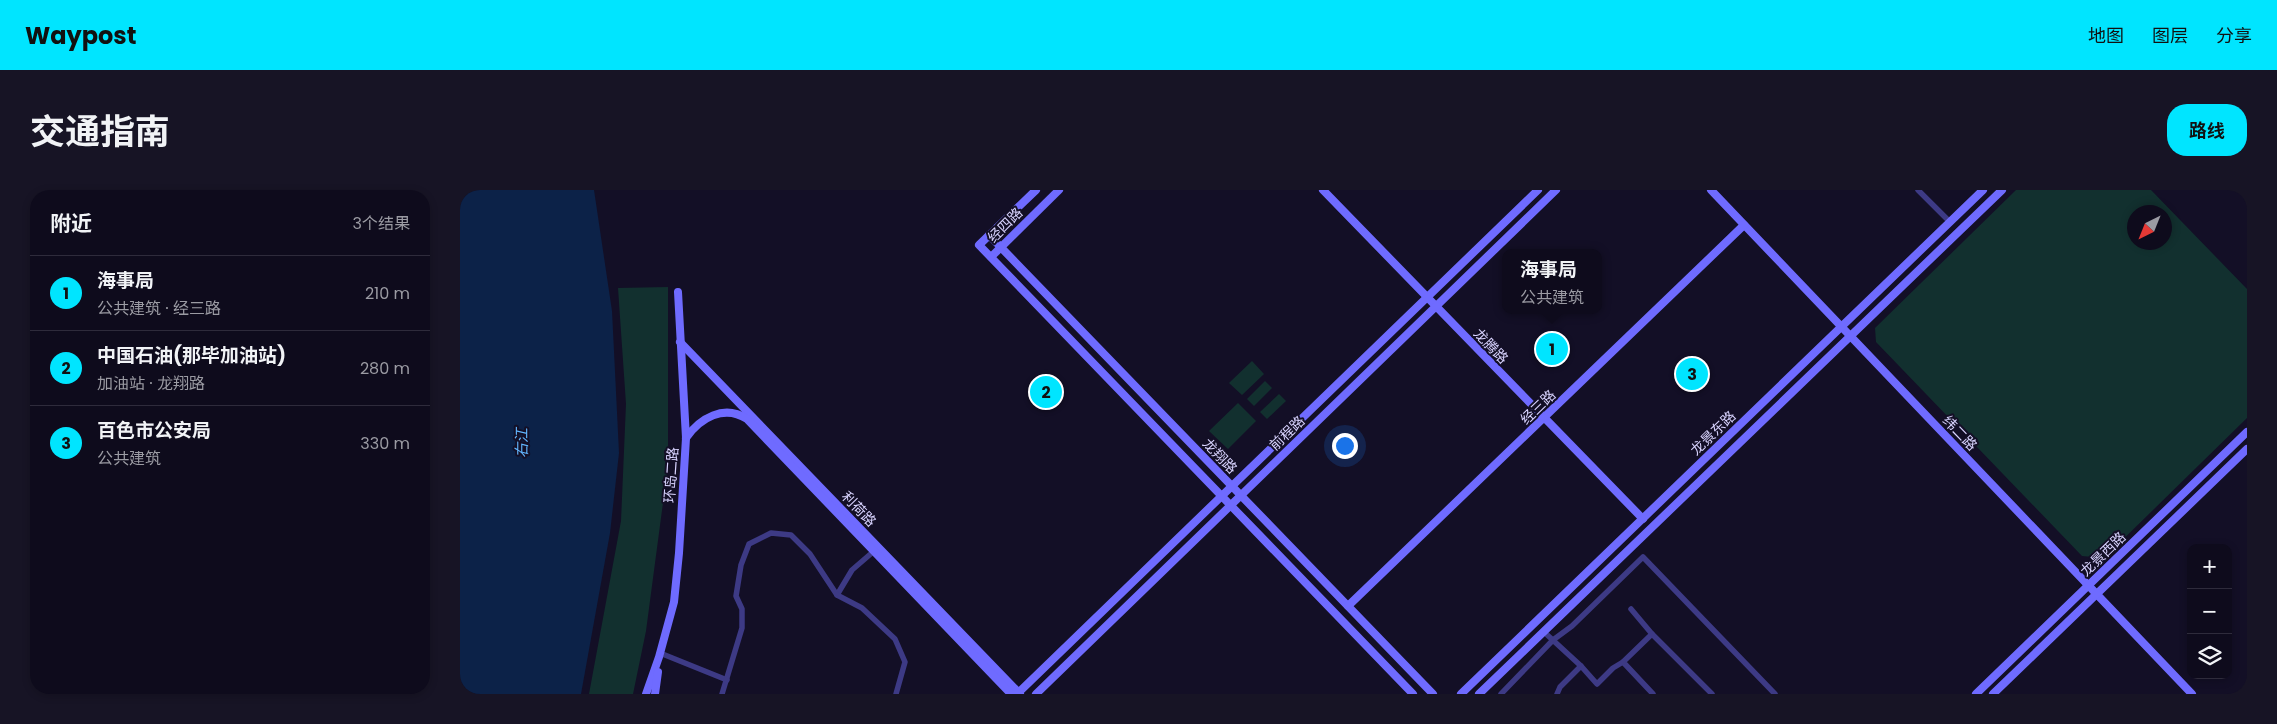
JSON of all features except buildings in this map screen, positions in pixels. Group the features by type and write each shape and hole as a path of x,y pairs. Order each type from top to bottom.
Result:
{"main road":[{"name":"经四路","path":"979,245 1036,190"},
{"name":"经四路","path":"991,257 1059,190"},
{"name":"龙腾路","path":"1323,190 1643,519"},
{"name":"前程路","path":"1017,694 1538,190"},
{"name":"前程路","path":"1036,694 1556,190"},
{"name":"纬二路","path":"1711,190 2192,694"},
{"name":"龙景东路","path":"1461,694 1983,190"},
{"name":"龙景东路","path":"1479,694 2002,190"},
{"name":"经三路","path":"1348,606 1744,225"},
{"name":"龙翔路","path":"989,235 1433,694"},
{"name":"龙翔路","path":"979,245 1413,694"},
{"name":"环岛二路","path":"646,694 660,655 674,602 686,438 678,292"},
{"name":"利荷路","path":"680,342 1017,694"},
{"name":"利荷路","path":"686,438 694,427 706,417 719,413 738,413 747,419 874,551 1017,694"},
{"name":"龙景西路","path":"1976,694 2247,432"},
{"name":"龙景西路","path":"1993,694 2247,449"},
{"name":"环岛二路","path":"655,694 660,655"}],"street":[{"path":"1918,190 1950,222"},
{"path":"722,694 742,628 742,609 736,596 741,565 748,544 771,533 792,535 810,554 837,595 862,608 895,638 905,662 896,694"},
{"path":"837,595 852,570 874,551"},
{"path":"1501,694 1553,640 1572,626 1643,557 1774,694"},
{"path":"1631,608 1652,634 1712,694"},
{"path":"1544,632 1597,684 1652,634"},
{"path":"660,655 727,680"},
{"path":"1623,662 1654,694"},
{"path":"1557,694 1560,687 1580,666"}],"green space":[{"path":"2016,190 2151,190 2166,205 2127,205 2127,250 2172,250 2172,212 2247,289 2247,418 2104,558 2082,556 1876,342 1875,328"},
{"path":"668,287 668,465 646,631 633,694 589,694 621,521 626,404 618,288"},
{"path":"1252,361 1264,374 1242,395 1229,383"},
{"path":"1265,381 1272,388 1254,406 1247,399"},
{"path":"1279,394 1286,401 1267,419 1260,412"},
{"path":"1238,403 1256,421 1228,449 1209,431"}],"water":[{"name":"右江","path":"460,190 594,190 612,311 619,453 610,533 581,694 460,694"}],"place":[{"name":"海事局","path":"1552,349"},
{"name":"百色市公安局","path":"1692,374"},
{"name":"中国石油(那毕加油站)","path":"1046,392"}]}
